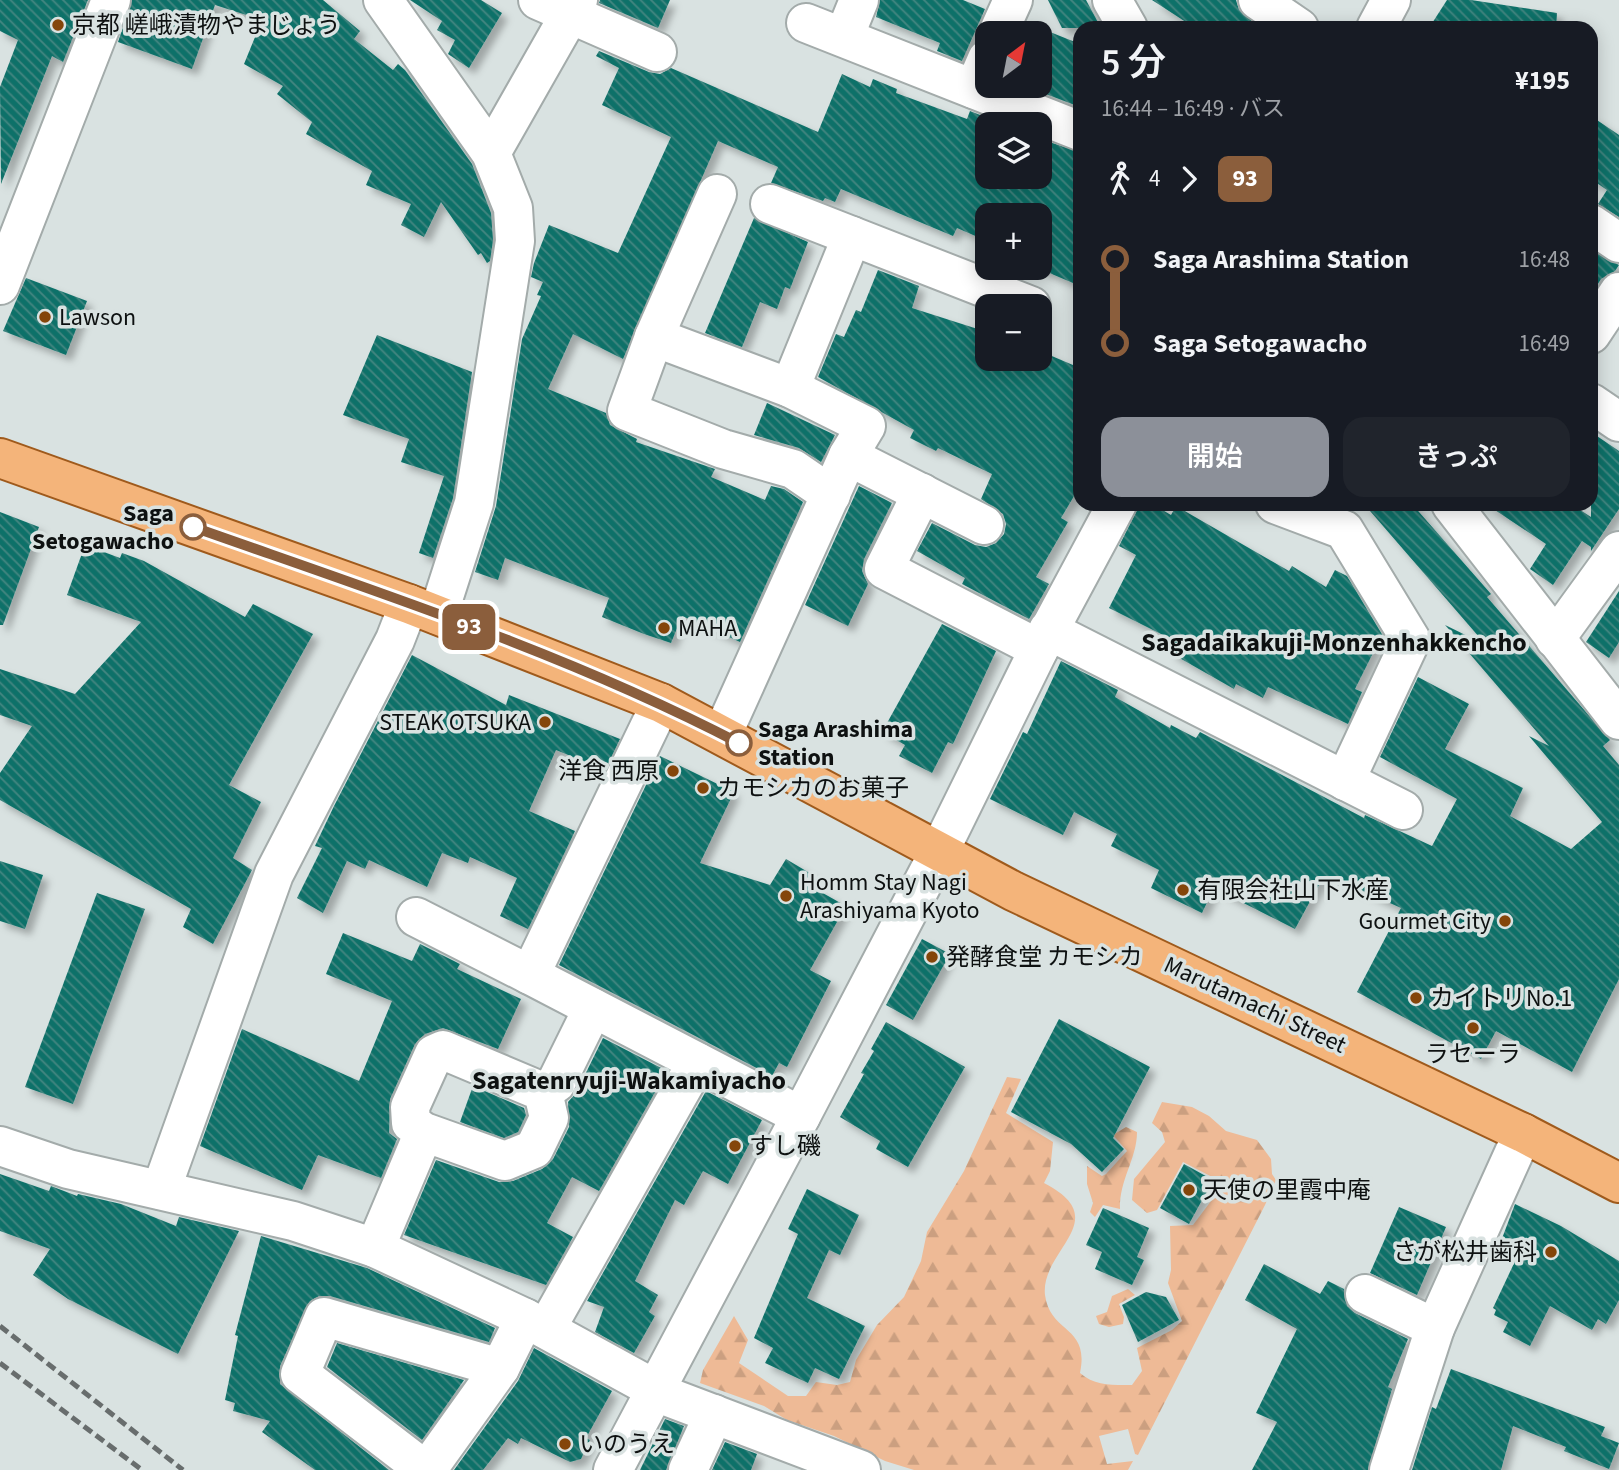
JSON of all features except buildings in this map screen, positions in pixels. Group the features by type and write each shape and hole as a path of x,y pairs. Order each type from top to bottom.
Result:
{"main road":[{"name":"Marutamachi Street","path":"0,458 423,609 661,703 1013,891 1524,1133 1619,1183"}],"street":[{"path":"0,285 72,87 111,0"},
{"path":"148,1182 274,874 395,640 423,609 474,503 515,241 513,208 491,153 383,0"},
{"path":"844,37 859,0"},
{"path":"1003,21 1013,0"},
{"path":"1112,0 1124,21"},
{"path":"1258,0 1290,21"},
{"path":"1380,21 1391,0"},
{"path":"491,153 562,5 657,52"},
{"path":"806,23 844,37 975,73"},
{"path":"1022,98 1073,127"},
{"path":"717,194 654,337 627,411 723,449 793,469 831,495"},
{"path":"769,204 1000,294"},
{"path":"1598,229 1619,243"},
{"path":"790,388 852,236"},
{"path":"1598,324 1619,292"},
{"path":"654,337 790,388 866,426 848,456 722,734"},
{"path":"1598,408 1619,422"},
{"path":"848,456 984,525"},
{"path":"922,494 884,569 1044,640 1403,810"},
{"path":"613,1470 802,1116 939,852 1044,640 1113,511"},
{"path":"1294,511 1344,530 1412,640 1345,781"},
{"path":"1465,511 1555,639 1619,720"},
{"path":"1555,639 1612,576"},
{"path":"530,975 661,703"},
{"path":"416,917 802,1116"},
{"path":"543,1092 556,1083 593,1008"},
{"path":"443,1049 543,1092 549,1118 534,1149 505,1161 424,1132 411,1123 410,1107 435,1054 443,1049"},
{"path":"500,1368 324,1317 300,1374 426,1470 536,1323 697,1062"},
{"path":"375,1248 424,1132"},
{"path":"1389,1470 1434,1328 1524,1133"},
{"path":"0,1146 293,1221 375,1248 536,1323 655,1389 816,1462 861,1470"},
{"path":"1365,1294 1434,1328"},
{"path":"688,1470 714,1414"}],"green space":[{"path":"1007,1077 1021,1079 1006,1113 1053,1142 1050,1171 1044,1183 1065,1197 1074,1210 1075,1223 1070,1236 1046,1279 1048,1308 1079,1346 1082,1357 1080,1373 1098,1383 1132,1385 1142,1371 1137,1348 1172,1330 1182,1321 1168,1283 1171,1270 1170,1226 1193,1225 1211,1201 1218,1180 1183,1162 1157,1210 1147,1213 1132,1200 1134,1179 1165,1142 1162,1132 1152,1123 1162,1102 1192,1107 1209,1116 1226,1131 1257,1140 1271,1159 1272,1174 1276,1180 1265,1205 1138,1455 1135,1454 1128,1429 1099,1436 1107,1464 1133,1461 1128,1470 914,1470 885,1461 834,1436 787,1420 764,1406 700,1383 703,1370 734,1316 748,1340 739,1363 788,1396 806,1396 816,1382 837,1385 850,1382 856,1360 877,1325 904,1297 921,1261 927,1232 964,1171"},
{"path":"1126,1127 1137,1132 1120,1198 1120,1209 1103,1205 1095,1217 1090,1212 1093,1203 1087,1184 1087,1166 1102,1176 1106,1174 1127,1151 1113,1135"},
{"path":"1128,1289 1135,1295 1119,1304 1124,1317 1123,1324 1109,1327 1099,1324 1096,1316 1107,1312 1112,1296"}],"railway":[{"path":"0,1326 183,1470"},
{"path":"0,1363 142,1470"}],"bus line":[{"name":"93","path":"193,527 409,604 567,665 661,703 739,743"}],"place":[{"name":"京都 嵯峨漬物やまじょう","path":"58,25"},
{"name":"Lawson","path":"45,317"},
{"name":"Saga Setogawacho","path":"193,527"},
{"name":"MAHA","path":"664,628"},
{"name":"STEAK OTSUKA","path":"545,722"},
{"name":"Saga Arashima Station","path":"739,743"},
{"name":"洋食 西原","path":"673,771"},
{"name":"カモシカのお菓子","path":"703,788"},
{"name":"有限会社山下水産","path":"1183,890"},
{"name":"Homm Stay Nagi Arashiyama Kyoto","path":"786,896"},
{"name":"Gourmet City","path":"1505,921"},
{"name":"発酵食堂 カモシカ","path":"932,957"},
{"name":"カイトリNo.1","path":"1416,998"},
{"name":"ラセーラ","path":"1473,1028"},
{"name":"すし磯","path":"735,1146"},
{"name":"天使の里霞中庵","path":"1189,1190"},
{"name":"さが松井歯科","path":"1551,1252"},
{"name":"いのうえ","path":"565,1444"}],"district":[{"name":"Sagadaikakuji-Monzenhakkencho","path":"1334,642"},
{"name":"Sagatenryuji-Wakamiyacho","path":"629,1080"}]}
